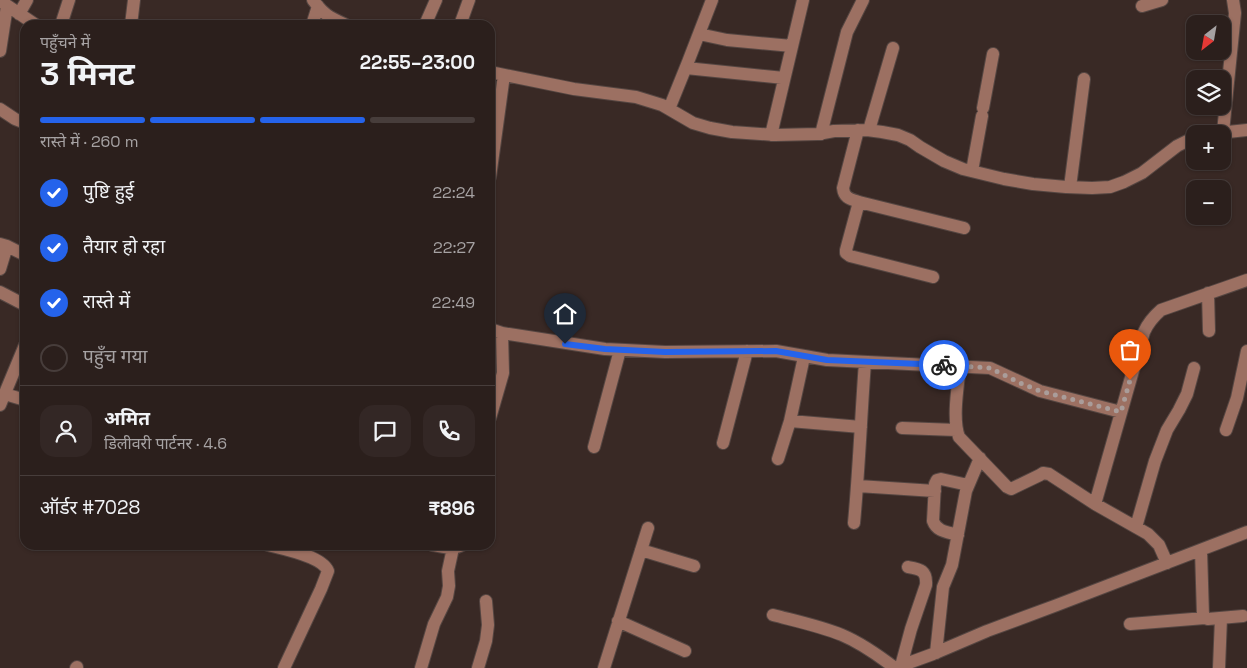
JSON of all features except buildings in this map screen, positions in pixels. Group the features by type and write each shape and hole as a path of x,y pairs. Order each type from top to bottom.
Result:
{"street":[{"path":"19,14 27,0"},
{"path":"63,20 70,0"},
{"path":"132,20 134,0"},
{"path":"427,20 436,0"},
{"path":"462,20 469,0"},
{"path":"669,109 712,0"},
{"path":"771,135 803,0"},
{"path":"821,134 847,32 863,0"},
{"path":"1142,6 1162,0"},
{"path":"1224,125 1235,13 1233,0"},
{"path":"3,3 28,20"},
{"path":"0,51 3,3"},
{"path":"313,20 315,3"},
{"path":"315,3 322,12 335,20"},
{"path":"699,34 727,40 792,46"},
{"path":"894,48 843,188 845,196 859,202 964,228"},
{"path":"972,171 993,54"},
{"path":"686,68 784,78"},
{"path":"495,73 574,89 636,96 662,105 693,122 710,128 732,132 798,135 864,130 898,134 944,161 972,171 1033,184 1092,188 1110,187 1142,173 1177,146 1186,142"},
{"path":"495,141 504,75"},
{"path":"1070,187 1084,79"},
{"path":"0,108 20,121"},
{"path":"1231,131 1247,130"},
{"path":"859,202 846,253 850,256 934,278"},
{"path":"0,269 3,245 20,253"},
{"path":"1095,504 1144,332 1153,317 1161,310 1247,280"},
{"path":"0,292 20,302"},
{"path":"1208,293 1209,331"},
{"path":"495,401 503,373 496,331 565,344 605,349 665,352 776,351 827,360 990,368 1040,391 1121,412"},
{"path":"594,447 620,350"},
{"path":"1226,430 1237,398 1247,350"},
{"path":"723,442 748,351"},
{"path":"20,357 2,399 20,400"},
{"path":"778,459 790,421 804,357"},
{"path":"854,522 866,362"},
{"path":"960,366 956,430 959,437 1007,487 1014,488 1040,474 1049,474 1095,504 1148,534 1158,545 1167,563"},
{"path":"1136,527 1155,461 1167,430 1187,394 1194,368"},
{"path":"790,421 860,427"},
{"path":"902,428 956,430"},
{"path":"936,653 943,587 952,565 968,484 980,458"},
{"path":"958,536 935,527 933,521 935,484 937,480 941,479 968,484"},
{"path":"858,486 935,491"},
{"path":"604,668 648,528"},
{"path":"897,667 936,653 987,630 1247,532"},
{"path":"284,668 328,571 326,565 316,558 286,550"},
{"path":"421,668 434,624 446,597 449,586 448,571 456,550"},
{"path":"641,550 694,566"},
{"path":"1202,550 1203,616 1205,618"},
{"path":"897,667 927,578 919,569 908,567"},
{"path":"478,668 486,641 488,625 486,601"},
{"path":"773,615 844,636 897,667"},
{"path":"1130,624 1243,616"},
{"path":"1219,668 1221,618"},
{"path":"618,621 685,651"}],"way so far":[{"path":"944,365 990,368 1040,391 1121,412 1130,380"}],"route":[{"path":"565,344 605,349 665,352 776,351 827,360 944,365"}]}
